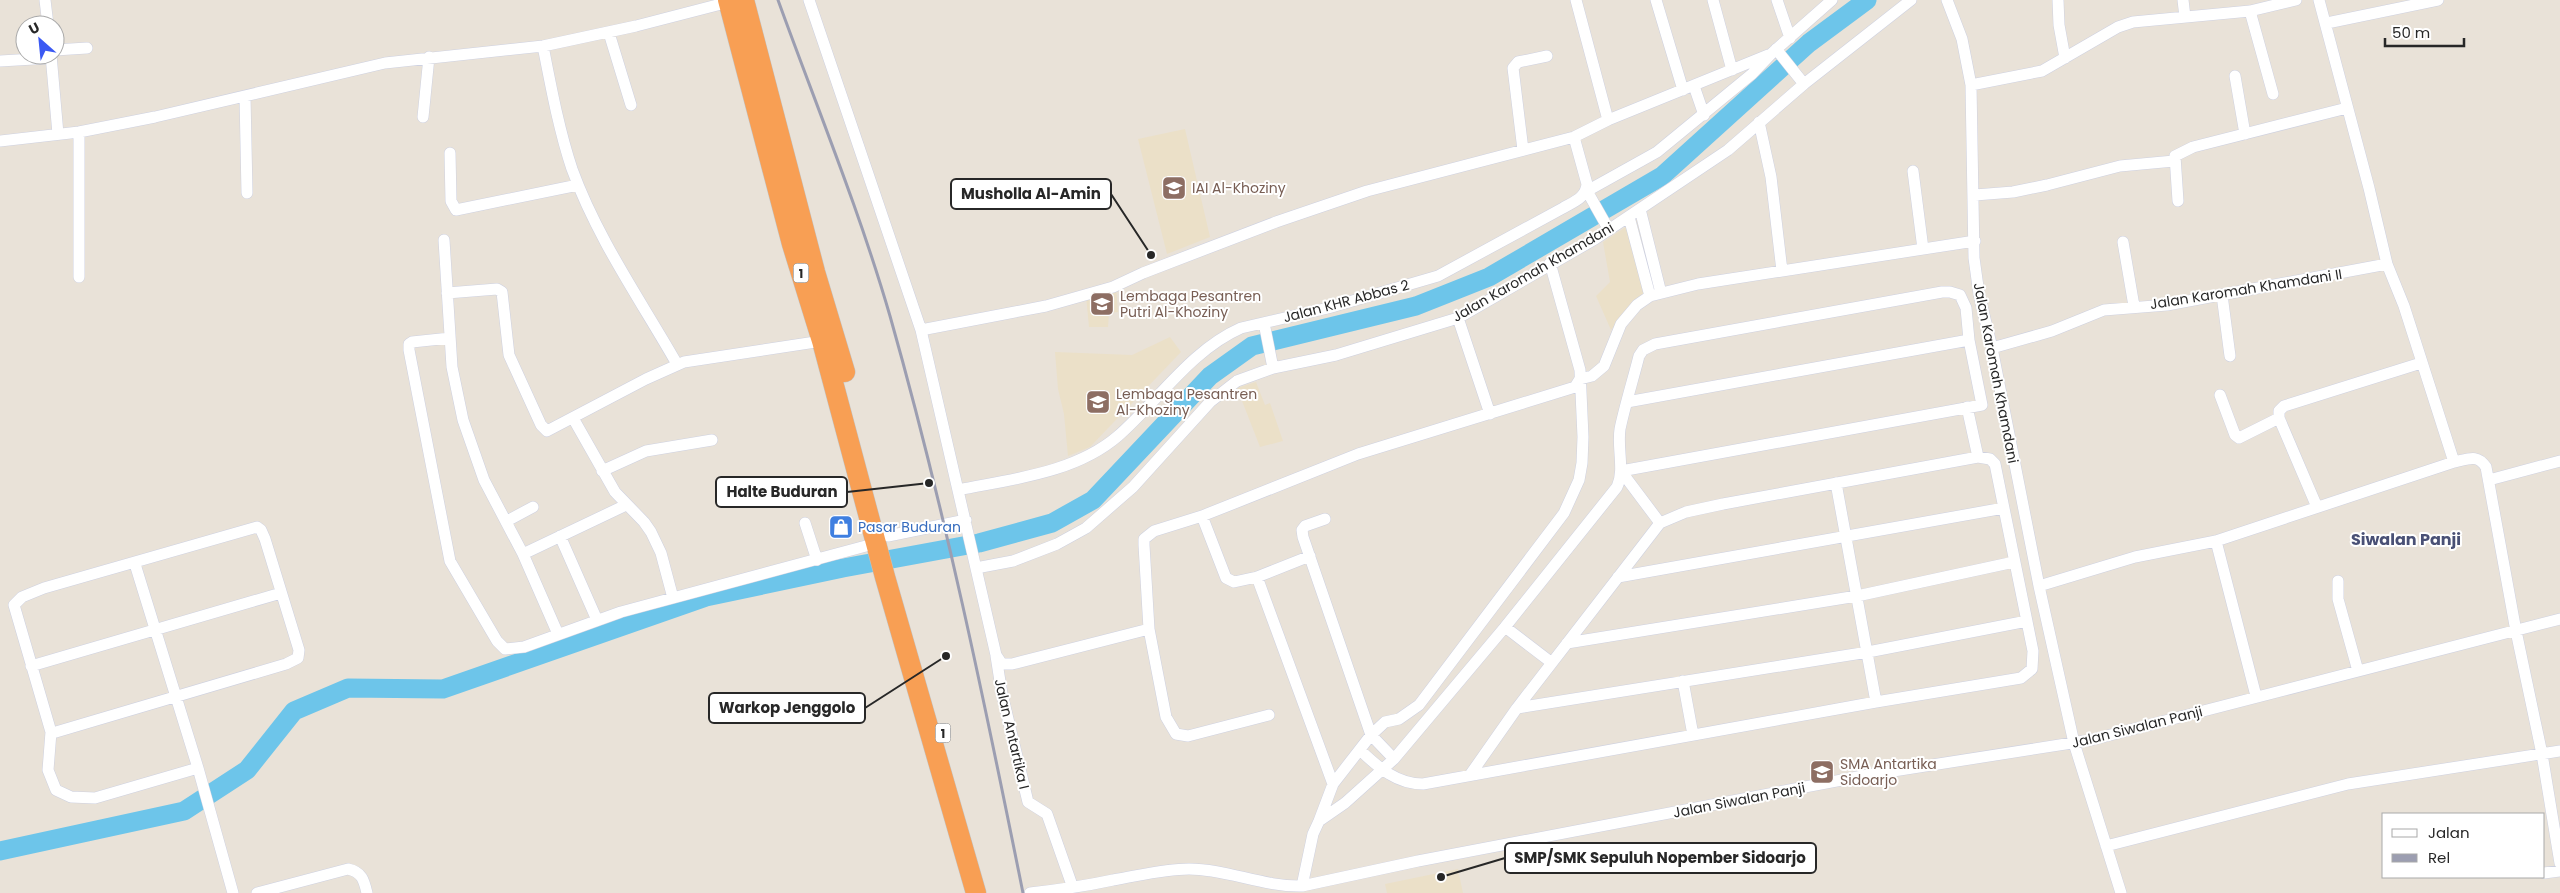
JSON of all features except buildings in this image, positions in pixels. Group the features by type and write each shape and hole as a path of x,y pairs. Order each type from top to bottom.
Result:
{"highway":[{"name":"1","path":"734,1 809,275 822,341 883,541 976,893"},
{"name":"1","path":"809,275 835,337 883,541"},
{"name":"1","path":"892,574 988,893"}],"street":[{"path":"46,0 47,15"},
{"name":"Jalan Antartika I","path":"809,0 920,330 966,520 996,655 1002,694 1028,802 1047,814 1073,888"},
{"path":"1576,0 1608,120"},
{"path":"1656,0 1689,88 1704,114"},
{"path":"1713,0 1732,70"},
{"path":"1777,0 1790,38"},
{"path":"920,330 1046,306 1113,287 1143,273 1276,222 1367,191 1574,136 1608,120 1777,53 1790,38 1832,0"},
{"name":"Jalan Karomah Khamdani","path":"976,568 1012,560 1073,537 1133,486 1194,418 1223,391 1237,381 1272,364 1336,355 1458,318 1550,263 1607,226 1629,217 1728,150 1804,84 1911,0"},
{"name":"Jalan Karomah Khamdani","path":"1947,0 1962,39 1971,85 1975,240 1979,294 1992,348 2001,403 2039,586 2074,743 2122,893"},
{"path":"2058,0 2059,25 2065,58"},
{"path":"2183,0 2185,17"},
{"path":"1971,85 2042,70 2118,27 2133,22 2250,10 2296,0"},
{"path":"2320,0 2387,264 2404,306 2454,462"},
{"path":"2327,23 2438,0"},
{"path":"0,141 79,132 245,96 368,66 429,56 470,55 543,46 609,33 734,1"},
{"path":"2250,10 2273,94"},
{"path":"609,33 631,105"},
{"path":"543,46 563,137 578,185 603,234 677,364"},
{"path":"65,52 87,48"},
{"path":"1777,53 1804,84"},
{"name":"Jalan KHR Abbas 2","path":"958,490 1035,474 1085,459 1118,436 1216,341 1241,328 1264,325 1438,276 1582,197 1589,195 1657,152 1777,53"},
{"path":"423,117 429,56"},
{"path":"1523,150 1514,68 1518,62 1547,56"},
{"path":"0,61 15,59"},
{"path":"53,65 58,134"},
{"path":"2234,76 2245,134"},
{"path":"245,96 247,193"},
{"path":"2178,201 2175,156 2186,150 2347,108"},
{"path":"1759,122 1771,177 1782,270"},
{"path":"79,132 79,277"},
{"path":"1574,136 1589,195 1607,226"},
{"path":"450,153 451,201 456,210 578,185"},
{"path":"1975,195 2013,192 2120,166 2174,161"},
{"path":"1913,171 1923,249"},
{"path":"1640,209 1656,294"},
{"path":"1629,217 1656,294"},
{"path":"444,240 454,382 463,420 482,475 523,554 558,634"},
{"path":"1580,379 1592,376 1604,366 1621,324 1637,305 1656,294 1698,284 1975,240"},
{"path":"2123,242 2134,306"},
{"path":"1302,886 1313,834 1333,784 1385,722 1399,719 1419,705 1564,513 1579,480 1583,437 1578,362 1550,263"},
{"name":"Jalan Karomah Khamdani II","path":"1992,348 2052,331 2093,313 2134,306 2167,305 2387,264"},
{"path":"447,293 497,289 501,291 509,355 543,427 550,431 677,364 701,358 822,341"},
{"path":"1660,523 1622,471 1618,454 1627,402 1638,356 1643,350 1655,344 1950,292 1960,295 1964,301 1969,340 1982,405"},
{"path":"2222,295 2230,356"},
{"path":"1458,318 1490,414"},
{"path":"1264,325 1272,364"},
{"path":"450,338 417,341 410,343 409,347 450,561 502,648 515,650 597,620 673,598 966,520"},
{"path":"1627,402 1969,340"},
{"path":"2317,507 2279,418 2278,411 2284,406 2421,363"},
{"path":"1270,715 1188,736 1176,734 1166,717 1149,629 1144,540 1154,531 1202,516 1358,454 1570,390 1578,384 1580,379"},
{"path":"2220,395 2237,437 2246,436 2279,418"},
{"path":"1622,471 1967,407 2001,403"},
{"path":"1967,407 1978,457"},
{"path":"573,418 602,471 626,505 644,522 651,532 661,553 673,598"},
{"path":"602,471 646,450 712,440"},
{"path":"1361,751 1391,776 1414,784 1470,775 1876,702 2021,678 2029,674 2034,662 1994,464 1990,459 1978,457 1686,512 1660,523 1517,708 1470,775"},
{"path":"2039,586 2135,557 2216,541 2454,462 2475,457 2480,459 2486,467 2489,480 2516,631 2560,849 2560,863"},
{"path":"2489,480 2560,461"},
{"path":"1319,821 1345,802 1394,759 1605,504 1617,487 1622,471"},
{"path":"1836,483 1876,702"},
{"path":"523,554 626,505"},
{"path":"507,521 533,507"},
{"path":"1618,577 2004,508"},
{"path":"1202,516 1226,578 1234,582 1257,577 1310,556"},
{"path":"1326,519 1305,526 1302,530 1372,736 1394,759"},
{"path":"806,523 818,560"},
{"path":"51,732 286,664 298,658 299,650 264,535 257,527 135,564 44,588 18,600 14,609 51,732 49,776 56,790 71,797 86,799 102,797 198,768"},
{"path":"560,536 597,620"},
{"path":"2216,541 2256,696"},
{"path":"1567,643 1857,596 2014,562"},
{"path":"135,564 198,768 233,893"},
{"path":"1257,577 1333,784"},
{"path":"2338,581 2338,600 2358,671"},
{"path":"30,666 281,593"},
{"name":"Jalan Siwalan Panji","path":"1030,893 1073,888 1166,870 1190,869 1212,871 1283,886 1302,886 1427,860 1859,777 2074,743 2560,619"},
{"path":"1517,708 1868,652 2027,621"},
{"path":"1505,627 1552,663"},
{"path":"996,655 1002,664 1012,664 1149,629"},
{"path":"1683,681 1693,735"},
{"path":"2106,846 2348,784 2560,751"},
{"path":"257,893 348,869 357,871 363,878 367,893"},
{"path":"2545,873 2560,871"}],"shaded area":[{"name":"IAI Al-Khoziny","path":"1185,129 1210,237 1167,254 1138,139"},
{"path":"1638,219 1656,288 1644,293 1632,303 1611,330 1596,296 1610,282 1603,242"},
{"name":"Lembaga Pesantren Putri Al-Khoziny","path":"1116,286 1118,312 1109,313 1108,327 1089,327 1086,296"},
{"name":"Lembaga Pesantren Al-Khoziny","path":"1170,337 1181,352 1090,447 1068,456 1064,414 1058,389 1055,352 1132,355"},
{"path":"1256,382 1265,405 1270,403 1283,441 1260,447 1237,388"},
{"path":"1458,869 1463,893 1387,893 1385,884"}],"waterway":[{"path":"0,851 184,811 247,770 294,711 348,688 443,689 706,597 843,568 979,543 1052,523 1093,500 1210,376 1252,346 1416,306 1489,277 1662,176 1809,43 1867,0"}],"railway":[{"path":"778,0 865,236 910,387 946,531 1023,893"}],"place":[{"name":"IAI Al-Khoziny","path":"1174,188"},
{"name":"Musholla Al-Amin","path":"1151,255"},
{"name":"Lembaga Pesantren Putri Al-Khoziny","path":"1102,304"},
{"name":"Lembaga Pesantren Al-Khoziny","path":"1098,402"},
{"name":"Halte Buduran","path":"929,483"},
{"name":"Pasar Buduran","path":"841,527"},
{"name":"Warkop Jenggolo","path":"946,656"},
{"name":"SMA Antartika Sidoarjo","path":"1822,772"},
{"name":"SMP/SMK Sepuluh Nopember Sidoarjo","path":"1441,877"}],"district":[{"name":"Siwalan Panji","path":"2406,539"}]}
